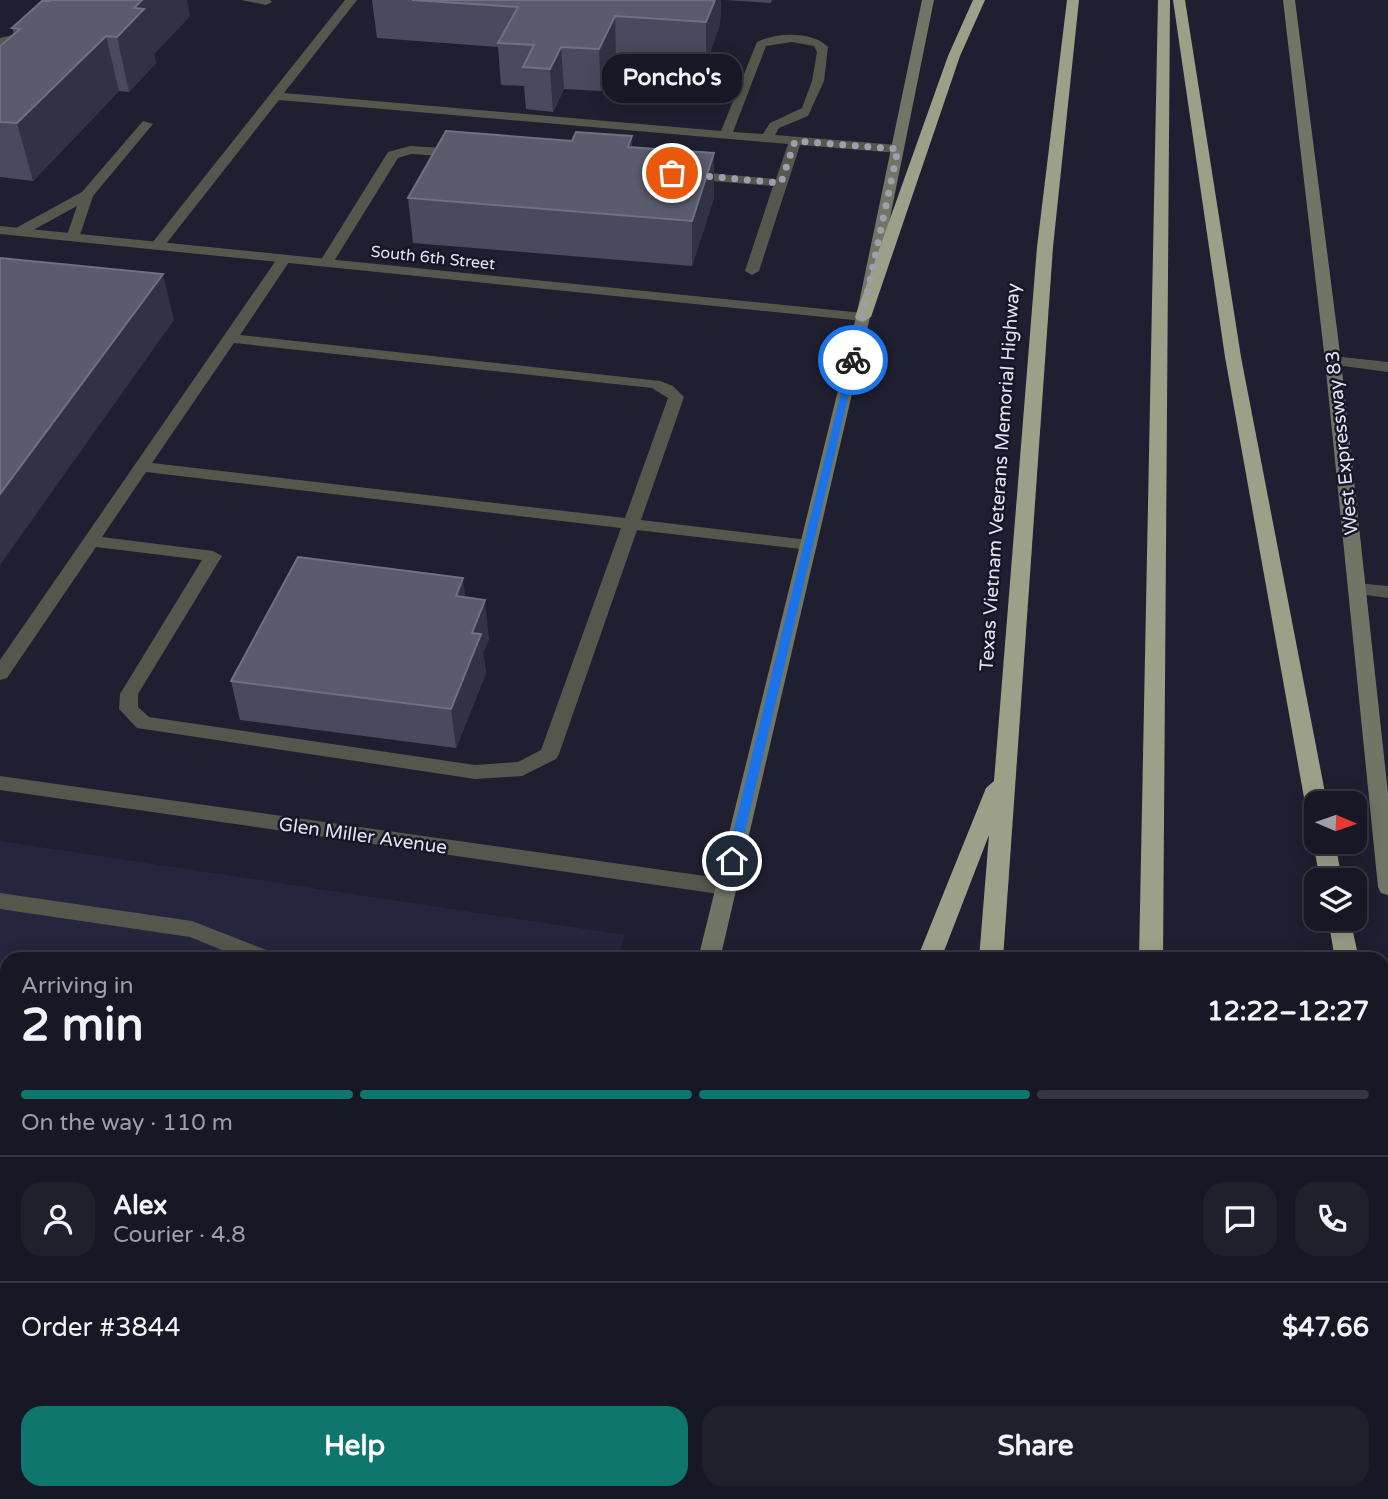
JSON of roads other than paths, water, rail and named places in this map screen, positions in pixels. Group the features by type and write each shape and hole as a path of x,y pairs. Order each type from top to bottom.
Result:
{"highway":[{"path":"863,317 954,56 979,0"},
{"name":"Texas Vietnam Veterans Memorial Highway","path":"992,952 1045,247 1073,0"},
{"path":"1152,952 1164,0"},
{"path":"1179,0 1233,357 1314,791"},
{"path":"932,952 1006,766"},
{"path":"1341,931 1346,952"}],"main road":[{"path":"711,952 863,317 929,0"},
{"name":"West Expressway 83","path":"1289,0 1333,361 1388,887"}],"street":[{"path":"0,42 21,42 59,0"},
{"path":"247,0 266,2"},
{"path":"157,246 351,0"},
{"path":"726,135 761,44 766,39 777,38 815,41 824,56 808,108 802,115 774,126 767,139"},
{"path":"275,96 898,149"},
{"path":"19,232 87,195 147,124"},
{"path":"752,271 795,141"},
{"path":"326,263 393,155 410,149 481,155"},
{"path":"672,173 781,183"},
{"path":"73,238 87,195"},
{"name":"South 6th Street","path":"0,230 863,317"},
{"path":"0,674 284,259"},
{"path":"91,541 213,556 129,694 128,709 144,723 474,772 522,769 549,754 676,397 667,389 654,384 230,338"},
{"path":"1333,361 1388,367"},
{"path":"631,524 809,545"},
{"path":"1357,589 1388,592"},
{"name":"Glen Miller Avenue","path":"0,783 726,887"},
{"path":"0,901 191,929 248,952"}],"lane":[{"path":"142,467 631,524"}],"place":[{"name":"Poncho's","path":"672,173"}]}
